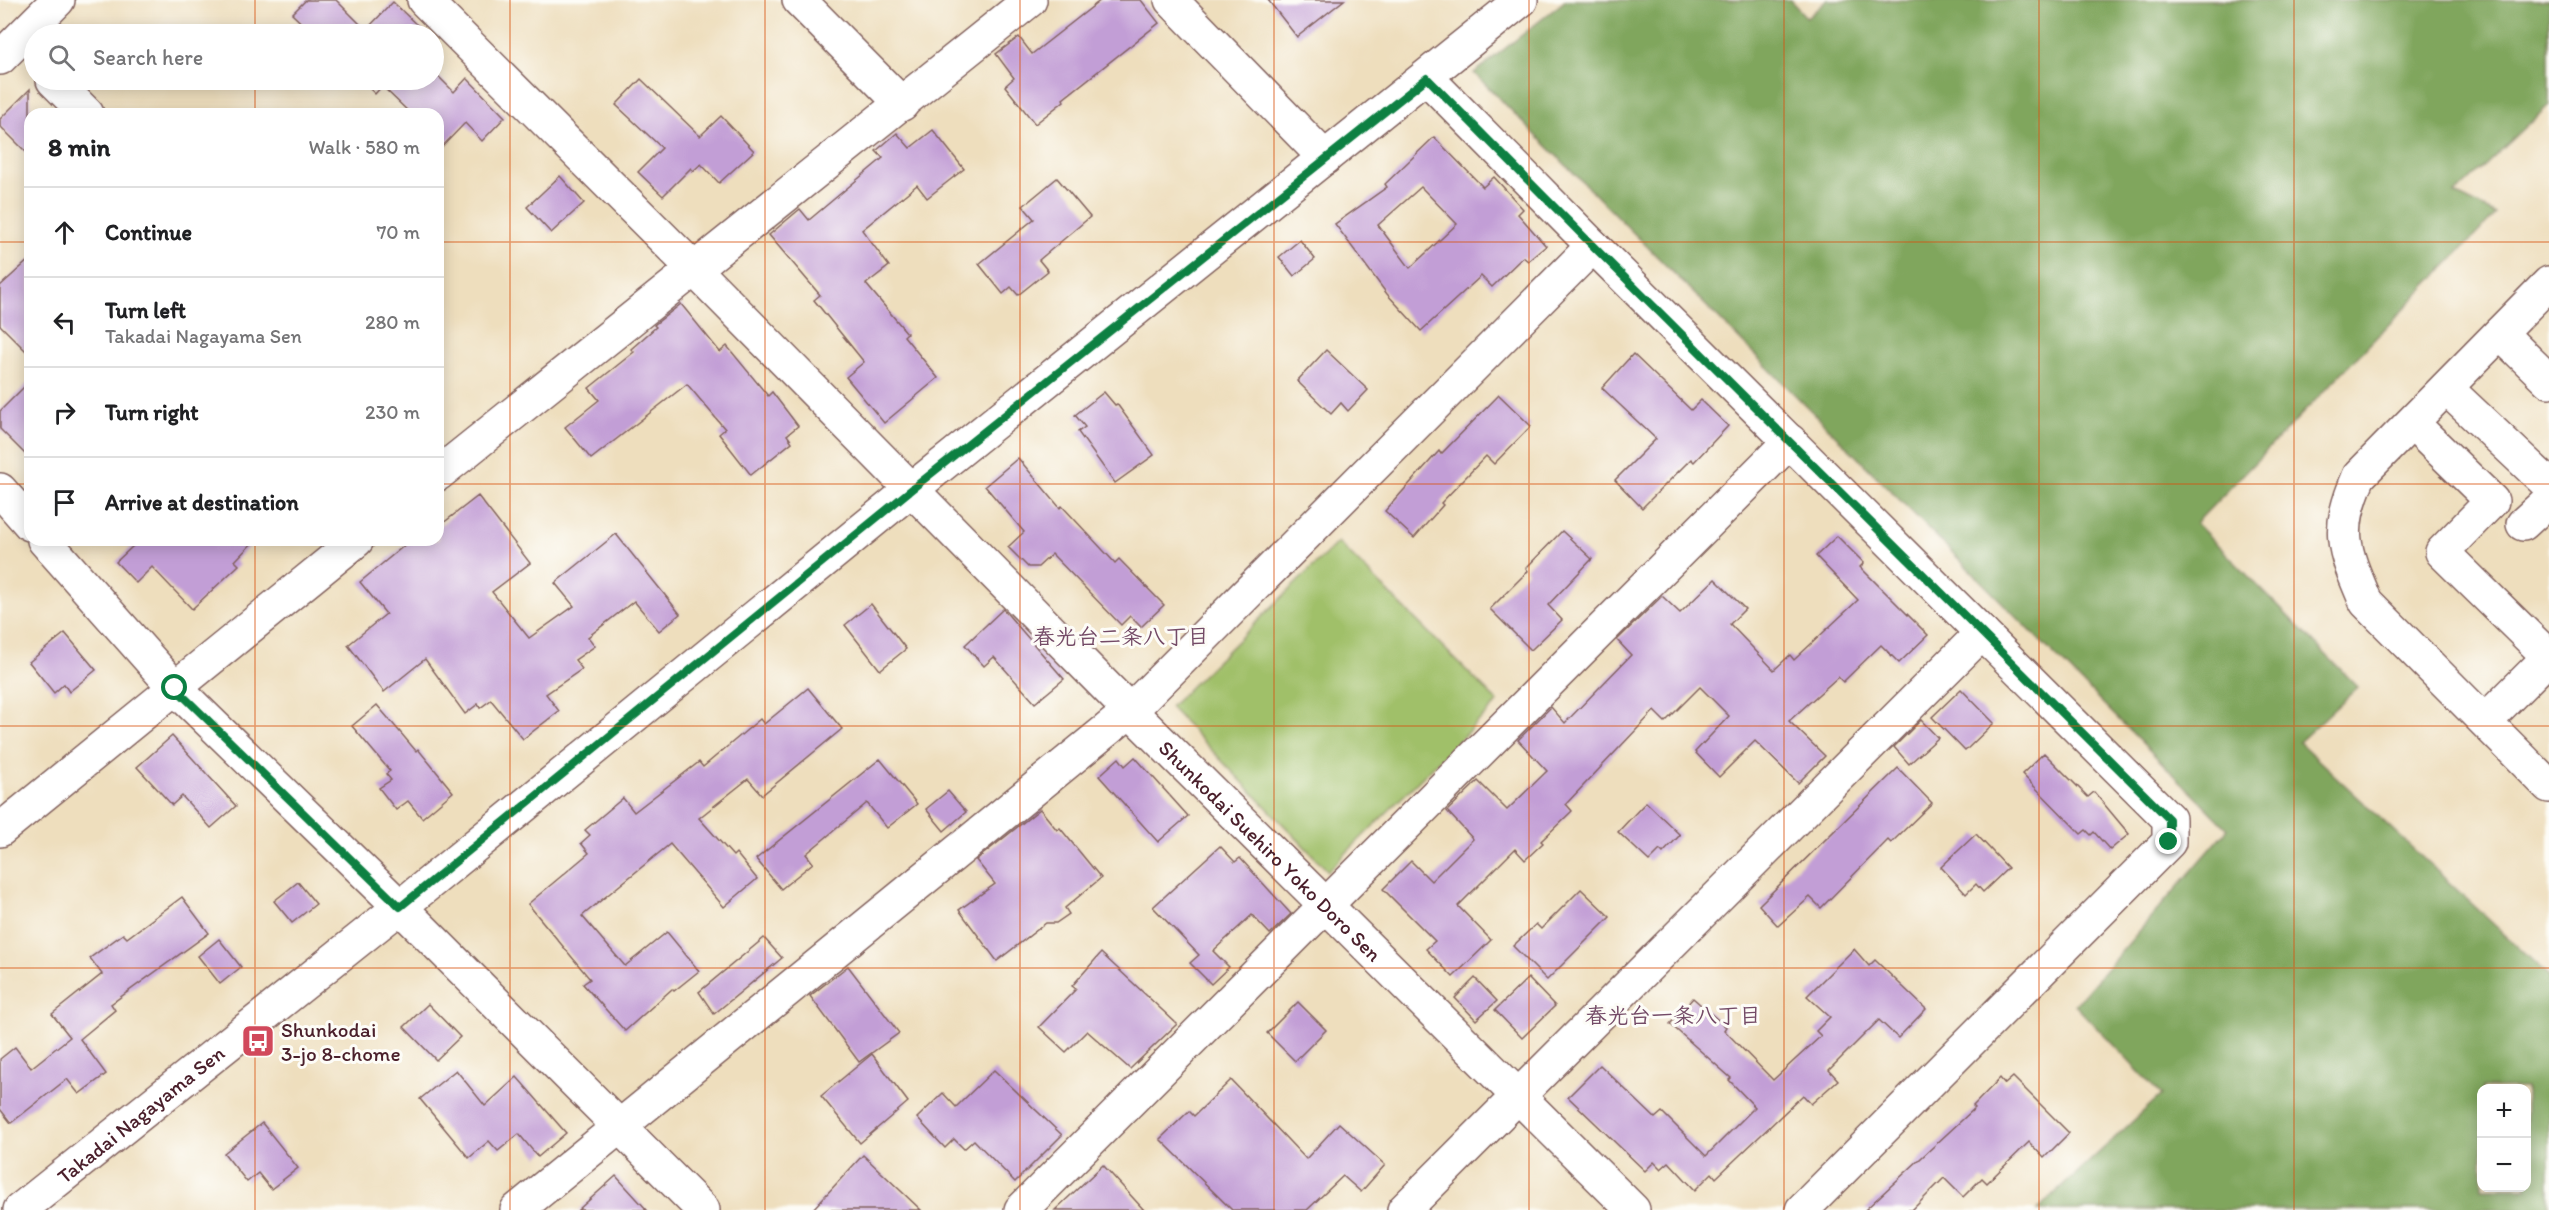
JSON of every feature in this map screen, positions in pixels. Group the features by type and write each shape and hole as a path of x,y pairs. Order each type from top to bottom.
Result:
{"street":[{"path":"35,24 58,0"},
{"name":"Shunkodai Suehiro Yoko Doro Sen","path":"424,0 693,268 1130,711 1632,1210"},
{"path":"799,0 902,104"},
{"path":"444,466 1030,0"},
{"path":"1171,0 1325,158"},
{"name":"Takadai Nagayama Sen","path":"20,1210 400,907 912,489 1427,78 1521,0"},
{"path":"13,47 24,36"},
{"path":"1427,78 2169,819 2169,842 1802,1210"},
{"path":"63,90 81,108"},
{"path":"517,1210 1130,711 1593,246"},
{"path":"2549,283 2359,476 2347,505 2343,537 2352,569 2366,602 2549,786"},
{"path":"2500,333 2549,381"},
{"path":"2446,388 2549,485"},
{"path":"2412,423 2492,501 2442,552 2549,657 2485,721"},
{"path":"1021,1210 1790,441"},
{"path":"0,490 24,517"},
{"path":"2523,524 2549,500"},
{"path":"49,546 175,688 400,907 703,1210"},
{"path":"0,830 350,546"},
{"path":"1404,1210 1982,633"}],"green space":[{"path":"1566,0 1790,0 1807,18 1827,0 2549,0 2549,105 2455,194 2496,214 2196,523 2358,687 2299,742 2549,976 2549,1210 2037,1210 2161,1095 2075,1005 2228,829 1474,73"},
{"path":"1338,542 1498,702 1328,871 1170,707"}],"building":[{"path":"306,0 336,0 360,24 302,24 292,14"},
{"path":"1101,0 1141,0 1159,23 1035,124 1005,86 1014,78 996,54 1019,37 1032,54"},
{"path":"1268,0 1344,0 1297,37"},
{"path":"393,2 416,24 372,24"},
{"path":"467,78 505,117 482,141 465,123 444,145 444,108 405,108 386,90 444,90 444,82 454,92"},
{"path":"641,79 700,136 721,116 754,151 719,183 701,164 693,171 691,168 663,196 638,172 662,148 616,105"},
{"path":"30,90 30,108 24,108 24,150 0,126 0,119"},
{"path":"933,130 964,169 927,198 917,185 862,230 889,266 866,284 907,333 904,336 938,378 884,423 846,377 864,362 814,300 820,295 769,235 800,209 809,220 883,158 876,151 897,133 910,148"},
{"path":"1434,137 1483,187 1494,177 1523,209 1518,214 1546,246 1528,261 1523,257 1492,287 1481,276 1421,331 1387,294 1335,224 1387,187 1385,184","holes":["1421,187 1457,224 1410,268 1378,225"]},
{"path":"560,176 584,203 551,233 527,207"},
{"path":"1057,178 1090,217 1039,260 1048,271 1018,295 1011,287 1003,294 979,264 1034,219 1023,206"},
{"path":"1300,240 1315,259 1294,276 1279,257"},
{"path":"24,264 24,349 0,325 0,286"},
{"path":"681,304 720,352 727,346 768,396 772,392 798,426 787,435 792,442 751,475 719,434 725,429 687,384 591,459 565,427 599,400 589,388 634,352 631,349 656,327 654,325"},
{"path":"1326,350 1368,390 1348,411 1341,403 1331,414 1297,381"},
{"path":"1633,354 1691,410 1701,400 1728,426 1694,462 1691,459 1642,508 1615,480 1656,439 1602,388"},
{"path":"24,387 24,453 0,429 0,411"},
{"path":"1104,392 1115,405 1117,404 1154,455 1115,483 1078,432 1085,427 1075,415"},
{"path":"1499,395 1531,426 1494,464 1486,456 1441,503 1443,505 1414,538 1385,511 1439,451 1441,454"},
{"path":"1018,458 1060,508 1062,506 1115,563 1119,559 1164,605 1141,627 1130,616 1121,625 1052,554 1038,567 1028,567 1008,547 1024,532 985,486"},
{"path":"478,496 530,563 492,592 529,638 574,606 555,583 616,534 680,614 659,631 634,601 588,637 595,646 575,660 582,669 546,694 559,711 523,739 491,700 480,708 478,704 465,714 425,659 384,692 348,645 386,614 360,582 404,546 444,546 444,522"},
{"path":"1562,531 1592,559 1548,605 1562,620 1531,650 1490,609 1528,571 1526,568"},
{"path":"1837,536 1864,563 1860,567 1928,635 1899,663 1881,645 1843,682 1838,677 1789,721 1825,756 1798,783 1755,741 1719,777 1695,752 1729,716 1700,687 1665,722 1654,711 1566,804 1572,811 1541,841 1543,843 1525,860 1515,849 1458,906 1491,940 1453,977 1426,949 1435,941 1383,889 1411,861 1431,881 1473,839 1447,811 1478,781 1507,810 1547,771 1518,740 1551,707 1565,723 1631,655 1617,640 1662,596 1680,613 1715,579 1745,609 1730,624 1774,670 1790,655 1794,660 1858,600 1816,556"},
{"path":"133,546 249,546 235,561 239,565 192,609 152,567 136,583 116,562"},
{"path":"871,604 906,649 880,670 845,625"},
{"path":"1003,609 1064,679 1035,703 994,657 984,666 965,645"},
{"path":"65,633 96,670 69,692 64,684 54,693 29,662"},
{"path":"808,688 842,729 762,795 748,779 699,818 733,856 736,853 757,879 724,907 670,844 582,916 625,966 667,932 699,971 674,991 672,989 625,1031 583,984 590,979 528,904 589,853 581,843 590,835 585,830 623,798 634,812 699,762 703,767 760,719 764,724"},
{"path":"1961,689 1994,723 1965,751 1932,717"},
{"path":"377,705 416,751 418,749 453,792 422,818 408,801 396,810 379,788 391,780 386,774 390,771 352,726"},
{"path":"1921,720 1938,738 1909,764 1894,747"},
{"path":"172,736 236,806 211,828 182,796 172,805 137,767"},
{"path":"2044,753 2088,797 2094,792 2129,834 2110,850 2094,832 2091,835 2086,830 2081,834 2022,774"},
{"path":"1135,757 1188,816 1158,842 1099,776 1119,758 1125,766"},
{"path":"880,759 917,804 887,828 867,803 806,854 813,863 781,889 756,859"},
{"path":"1898,768 1932,803 1891,843 1888,840 1821,908 1810,897 1778,926 1759,905"},
{"path":"948,791 966,812 944,831 926,809"},
{"path":"1646,802 1680,835 1663,853 1660,850 1649,861 1618,832"},
{"path":"1040,809 1057,830 1060,828 1101,878 1065,908 1069,914 1056,923 1046,923 997,961 959,910 995,884 976,860"},
{"path":"1976,834 2008,868 1983,892 1976,884 1966,894 1941,867"},
{"path":"1220,846 1235,862 1240,858 1291,914 1270,934 1252,915 1213,951 1229,967 1211,984 1190,963 1199,955 1153,907"},
{"path":"298,882 316,904 292,923 274,901"},
{"path":"1581,889 1610,917 1547,980 1513,946 1536,924 1541,929"},
{"path":"182,897 209,933 111,1004 115,1010 80,1039 106,1074 79,1094 67,1079 11,1123 0,1109 0,1059 15,1047 31,1068 70,1037 52,1014 102,974 90,958 123,934 127,938"},
{"path":"764,938 782,958 714,1014 699,992"},
{"path":"219,939 241,967 220,984 198,956"},
{"path":"1854,949 1869,966 1875,960 1926,1009 1898,1038 1879,1020 1829,1070 1838,1080 1811,1104 1803,1095 1716,1178 1712,1173 1695,1190 1669,1162 1661,1169 1654,1162 1645,1171 1568,1097 1600,1065 1655,1118 1662,1112 1706,1156 1755,1107 1729,1080 1731,1078 1670,1024 1693,998 1726,1027 1724,1030 1773,1080 1821,1036 1816,1031 1830,1017 1807,996"},
{"path":"1101,953 1177,1024 1130,1069 1087,1031 1066,1052 1039,1027 1076,989 1072,986"},
{"path":"848,966 899,1033 859,1062 810,996"},
{"path":"1475,978 1497,1001 1476,1020 1455,998"},
{"path":"1528,978 1555,1006 1522,1038 1495,1010"},
{"path":"1298,1002 1326,1030 1295,1061 1267,1033"},
{"path":"428,1004 460,1037 436,1060 404,1027"},
{"path":"872,1054 908,1102 860,1143 821,1096"},
{"path":"456,1070 485,1106 517,1077 566,1133 538,1157 519,1134 498,1151 489,1141 469,1158 420,1099"},
{"path":"994,1070 1062,1135 1015,1182 974,1140 964,1149 954,1139 945,1148 917,1118 943,1093 956,1107"},
{"path":"2013,1077 2069,1133 2044,1158 2029,1142 1987,1183 1982,1178 1963,1197 1944,1178 1912,1210 1865,1210 1975,1108 1973,1106 2000,1078 2005,1084"},
{"path":"1231,1080 1306,1159 1339,1123 1385,1165 1361,1192 1343,1176 1307,1210 1232,1210 1160,1139 1189,1111 1194,1116"},
{"path":"262,1123 298,1168 271,1189 258,1173 247,1182 224,1153"},
{"path":"863,1155 921,1210 812,1210"},
{"path":"1103,1165 1144,1210 1055,1210"},
{"path":"616,1176 647,1210 578,1210"}],"place":[{"name":"Shunkodai 3-jo 8-chome","path":"258,1041"}],"district":[{"name":"春光台二条八丁目","path":"1121,636"},
{"name":"春光台一条八丁目","path":"1673,1015"}],"route":[{"path":"175,688 400,907 912,489 1427,78 2169,819 2169,842"}]}
